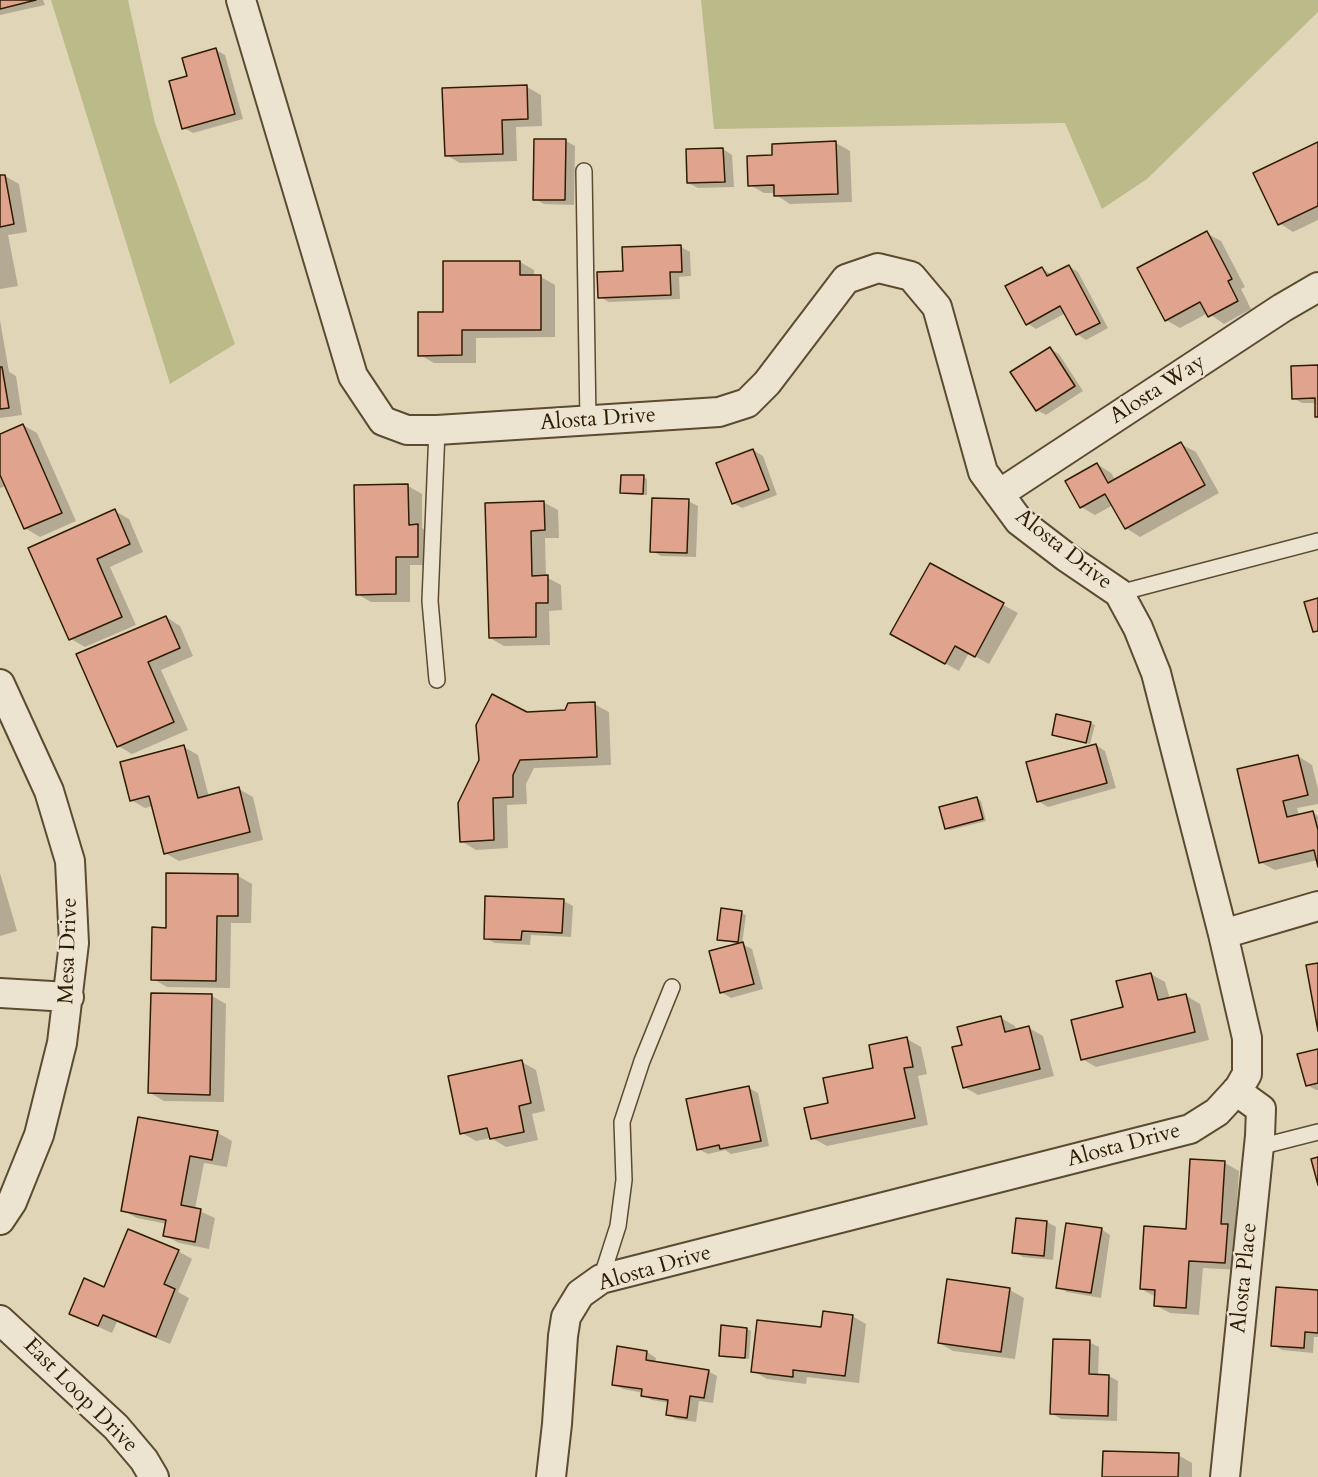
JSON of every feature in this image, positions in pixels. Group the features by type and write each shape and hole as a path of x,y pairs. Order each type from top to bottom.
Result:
{"street":[{"name":"Alosta Drive","path":"241,0 353,376 384,421 407,430 437,430 718,412 747,403 767,383 846,279 878,268 911,276 937,307 983,472 1019,521 1119,593 1138,627 1156,673 1223,934 1247,1038 1247,1074 1236,1091 1217,1112 1191,1130 601,1280 580,1294 566,1317 551,1477"},
{"name":"Alosta Way","path":"999,494 1318,287"},
{"name":"Mesa Drive","path":"0,684 49,791 70,861 74,943 62,1043 39,1136 12,1202 0,1220"},
{"path":"1223,934 1318,906"},
{"path":"0,993 69,997"},
{"name":"Alosta Place","path":"1225,1477 1261,1109 1236,1091"},
{"name":"East Loop Drive","path":"0,1320 116,1427 144,1460 153,1477"}],"lane":[{"path":"584,171 588,421"},
{"path":"436,681 430,601 437,430"},
{"path":"1119,593 1318,541"},
{"path":"601,1280 618,1226 624,1180 622,1122 642,1061 672,987"},
{"path":"1259,1147 1318,1132"}],"green space":[{"path":"51,0 128,0 155,123 235,344 170,384"},
{"path":"701,0 1318,0 1318,12 1147,179 1102,209 1065,123 714,129"}],"building":[{"path":"0,0 36,0 0,9"},
{"path":"216,48 235,114 182,129 169,81 187,76 182,58"},
{"path":"527,85 528,119 502,120 503,154 445,156 442,88"},
{"path":"534,139 566,139 565,200 533,200"},
{"path":"836,141 838,194 774,196 774,185 748,186 747,156 772,155 772,144"},
{"path":"1318,142 1318,206 1278,225 1253,173"},
{"path":"723,148 725,182 687,183 686,149"},
{"path":"0,175 5,175 14,224 0,227"},
{"path":"1207,231 1232,279 1228,281 1238,301 1208,317 1200,302 1165,321 1137,268"},
{"path":"681,245 682,272 670,272 671,295 598,298 597,272 623,271 622,247"},
{"path":"443,261 520,261 520,275 541,275 541,330 462,330 462,355 418,356 418,312 443,312"},
{"path":"1069,265 1100,323 1076,335 1060,306 1026,325 1005,286 1042,267 1047,276"},
{"path":"1050,347 1075,386 1036,411 1010,372"},
{"path":"1318,365 1318,417 1315,417 1315,398 1292,399 1291,366"},
{"path":"0,367 2,367 9,408 0,409"},
{"path":"23,424 62,513 24,529 0,475 0,434"},
{"path":"1181,442 1205,485 1125,529 1105,494 1080,508 1065,481 1097,463 1108,483"},
{"path":"753,449 769,490 732,504 716,463"},
{"path":"621,475 644,475 643,494 620,493"},
{"path":"408,484 409,525 418,524 418,557 396,557 396,594 356,595 354,485"},
{"path":"652,498 689,499 687,553 650,552"},
{"path":"544,501 545,530 531,531 532,576 548,575 548,603 536,603 536,637 489,638 485,503"},
{"path":"115,509 130,544 97,559 122,617 69,640 28,548"},
{"path":"930,563 1004,603 975,657 955,646 945,664 890,634"},
{"path":"1318,598 1318,631 1313,632 1304,602"},
{"path":"166,616 180,648 148,662 174,722 117,747 76,654"},
{"path":"492,694 527,712 565,710 568,703 595,702 597,757 520,760 513,775 513,797 493,798 494,840 460,842 458,803 479,760 476,725"},
{"path":"1056,714 1091,722 1086,743 1052,735"},
{"path":"1096,744 1107,783 1037,802 1026,762"},
{"path":"184,745 198,798 239,787 250,832 164,854 149,796 130,801 120,762"},
{"path":"1298,755 1308,795 1283,801 1287,817 1313,811 1318,830 1318,867 1314,850 1259,863 1237,769"},
{"path":"977,797 983,819 945,829 939,807"},
{"path":"166,873 238,874 238,916 217,916 216,981 151,980 152,927 166,928"},
{"path":"485,896 564,899 562,933 522,931 521,940 484,939"},
{"path":"721,908 742,911 738,942 717,940"},
{"path":"743,942 754,984 720,993 709,951"},
{"path":"1318,963 1318,1031 1306,965"},
{"path":"1151,973 1158,1000 1186,994 1195,1032 1081,1060 1071,1020 1123,1007 1116,981"},
{"path":"151,993 212,994 210,1095 148,1093"},
{"path":"1001,1016 1005,1032 1029,1026 1040,1069 963,1088 952,1047 962,1045 957,1027"},
{"path":"907,1037 913,1067 904,1068 915,1118 811,1139 804,1108 828,1103 823,1078 873,1068 869,1045"},
{"path":"1318,1049 1318,1083 1306,1086 1297,1054"},
{"path":"522,1060 531,1103 519,1106 524,1132 490,1139 487,1128 460,1134 448,1076"},
{"path":"749,1086 761,1141 720,1149 719,1145 697,1150 686,1099"},
{"path":"138,1117 218,1131 212,1160 190,1156 181,1205 201,1209 195,1242 163,1236 166,1220 121,1211"},
{"path":"1318,1157 1318,1185 1311,1159"},
{"path":"1190,1159 1225,1161 1221,1224 1228,1224 1225,1263 1189,1261 1186,1308 1154,1306 1155,1290 1140,1289 1144,1226 1186,1229"},
{"path":"1016,1218 1047,1221 1044,1256 1012,1253"},
{"path":"1066,1223 1102,1228 1091,1293 1056,1288"},
{"path":"128,1229 179,1250 164,1284 175,1289 156,1337 103,1315 98,1326 69,1314 84,1278 104,1287"},
{"path":"947,1279 1010,1288 1001,1352 938,1343"},
{"path":"1276,1287 1318,1290 1318,1333 1305,1332 1304,1348 1271,1346"},
{"path":"823,1311 853,1315 845,1376 793,1370 793,1377 751,1372 757,1320 821,1327"},
{"path":"721,1325 747,1328 745,1358 719,1356"},
{"path":"1053,1339 1090,1340 1089,1374 1109,1375 1108,1416 1050,1414"},
{"path":"617,1346 647,1351 646,1360 709,1370 704,1398 690,1396 687,1418 666,1415 668,1400 641,1396 642,1389 612,1385"},
{"path":"1103,1451 1179,1453 1178,1477 1102,1477"}]}
